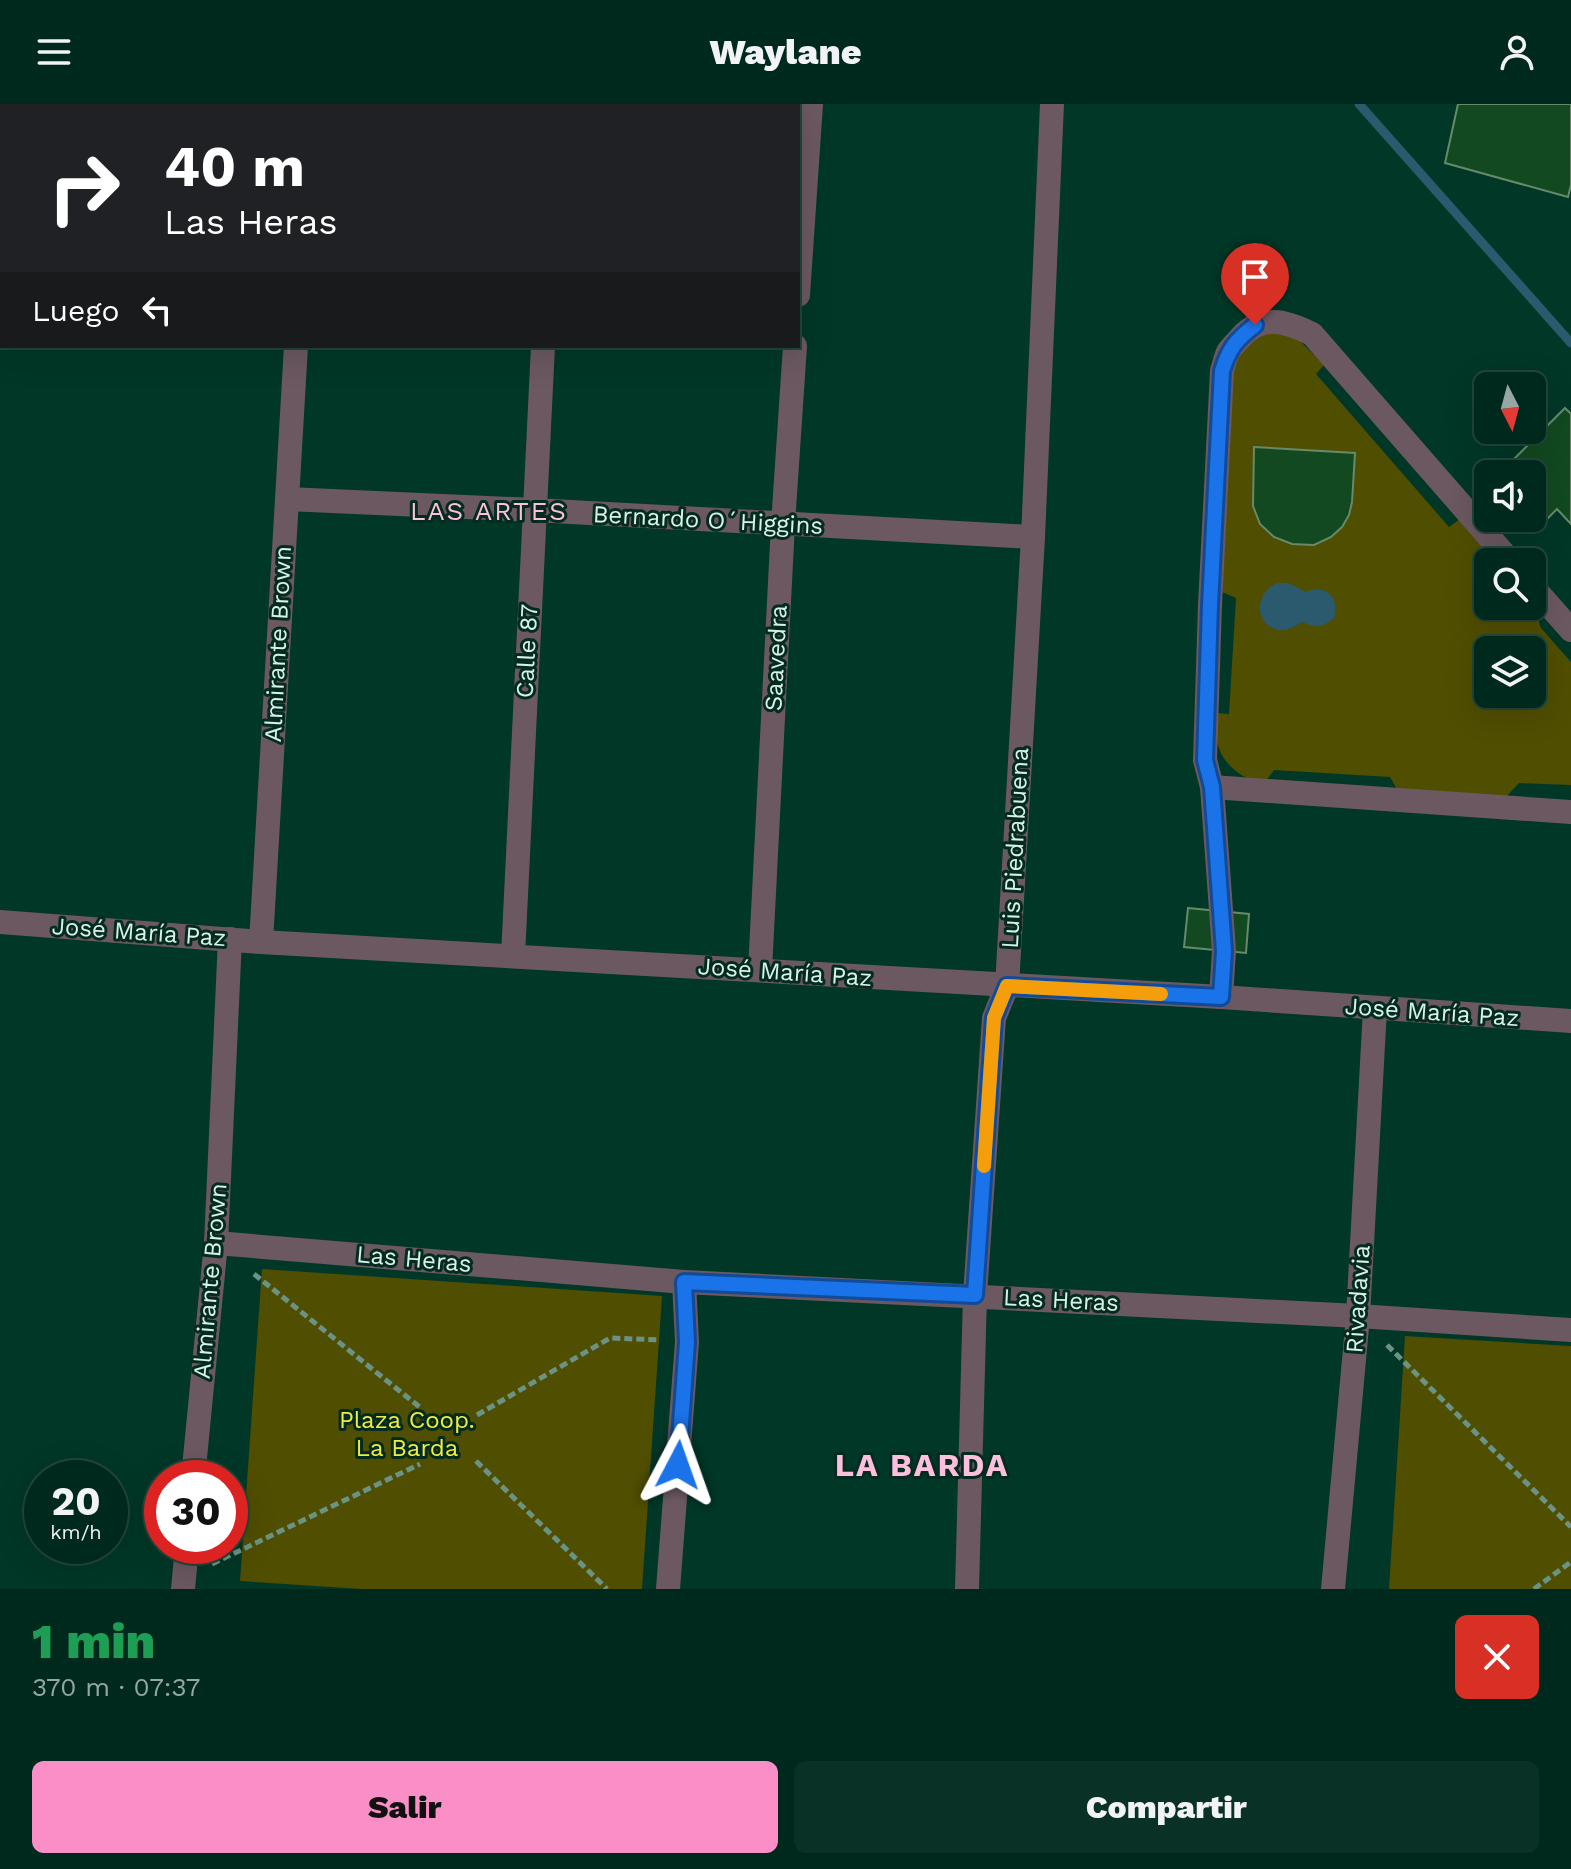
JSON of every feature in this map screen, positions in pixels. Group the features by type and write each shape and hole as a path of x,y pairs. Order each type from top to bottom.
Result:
{"street":[{"path":"800,266 811,104"},
{"name":"Luis Piedrabuena","path":"967,1589 975,1295 994,1018 1007,986 1033,537 1052,104"},
{"path":"1221,997 1224,951 1212,787 1205,760 1222,371 1228,352 1255,325 1266,321 1312,334 1499,548"},
{"name":"Almirante Brown","path":"261,942 296,348"},
{"name":"Calle 87","path":"513,956 543,348"},
{"name":"Saavedra","path":"760,970 795,348"},
{"name":"Bernardo O´Higgins","path":"287,499 1033,537"},
{"path":"1546,602 1571,630"},
{"path":"1212,787 1571,812"},
{"name":"José María Paz","path":"0,922 261,942 1221,997 1571,1021"},
{"name":"Almirante Brown","path":"195,1460 216,1243 230,939"},
{"name":"Rivadavia","path":"1333,1589 1358,1316 1375,1009"},
{"name":"Las Heras","path":"216,1243 684,1282 975,1295 1571,1330"},
{"path":"668,1589 687,1342 684,1282"}],"path":[{"path":"252,1272 422,1409"},
{"path":"1358,1316 1571,1527"},
{"path":"477,1415 610,1338 687,1342"},
{"path":"476,1461 607,1589"},
{"path":"183,1583 420,1464"},
{"path":"1534,1589 1571,1562"}],"green space":[{"path":"1279,330 1301,342 1324,365 1316,374 1449,527 1460,519 1486,548 1474,548 1474,620 1538,620 1541,628 1571,662 1571,785 1519,783 1506,797 1398,791 1390,777 1274,770 1264,784 1238,773 1227,763 1218,746 1217,713 1229,714 1236,598 1222,592 1230,383 1240,353 1257,338"},
{"name":"Plaza Coop. La Barda","path":"262,1269 662,1296 642,1589 361,1589 240,1581 241,1564 248,1564 248,1468"},
{"path":"1405,1336 1571,1346 1571,1589 1389,1589"}],"water":[{"path":"1278,583 1288,583 1306,592 1320,589 1330,594 1335,604 1334,618 1319,626 1303,622 1285,630 1270,627 1261,614 1261,599"}],"building":[{"path":"1458,104 1571,104 1571,185 1568,197 1445,163"},
{"path":"1565,408 1571,414 1571,524 1557,509 1546,520 1546,460 1513,460 1529,444 1546,444 1546,427"},
{"path":"1254,447 1355,453 1352,502 1342,527 1331,537 1314,545 1292,544 1274,537 1260,524 1253,506"},
{"path":"1188,908 1249,914 1246,953 1184,947"}],"waterway":[{"path":"1359,104 1571,343"}],"slow traffic":[{"path":"984,1166 994,1018 1007,986 1161,994"}],"district":[{"name":"LAS ARTES","path":"489,511"},
{"name":"LA BARDA","path":"922,1465"}],"route":[{"path":"678,1465 687,1342 684,1282 975,1295 994,1018 1007,986 1221,997 1224,951 1212,787 1205,760 1210,605 1222,371 1228,352 1255,325"}]}
